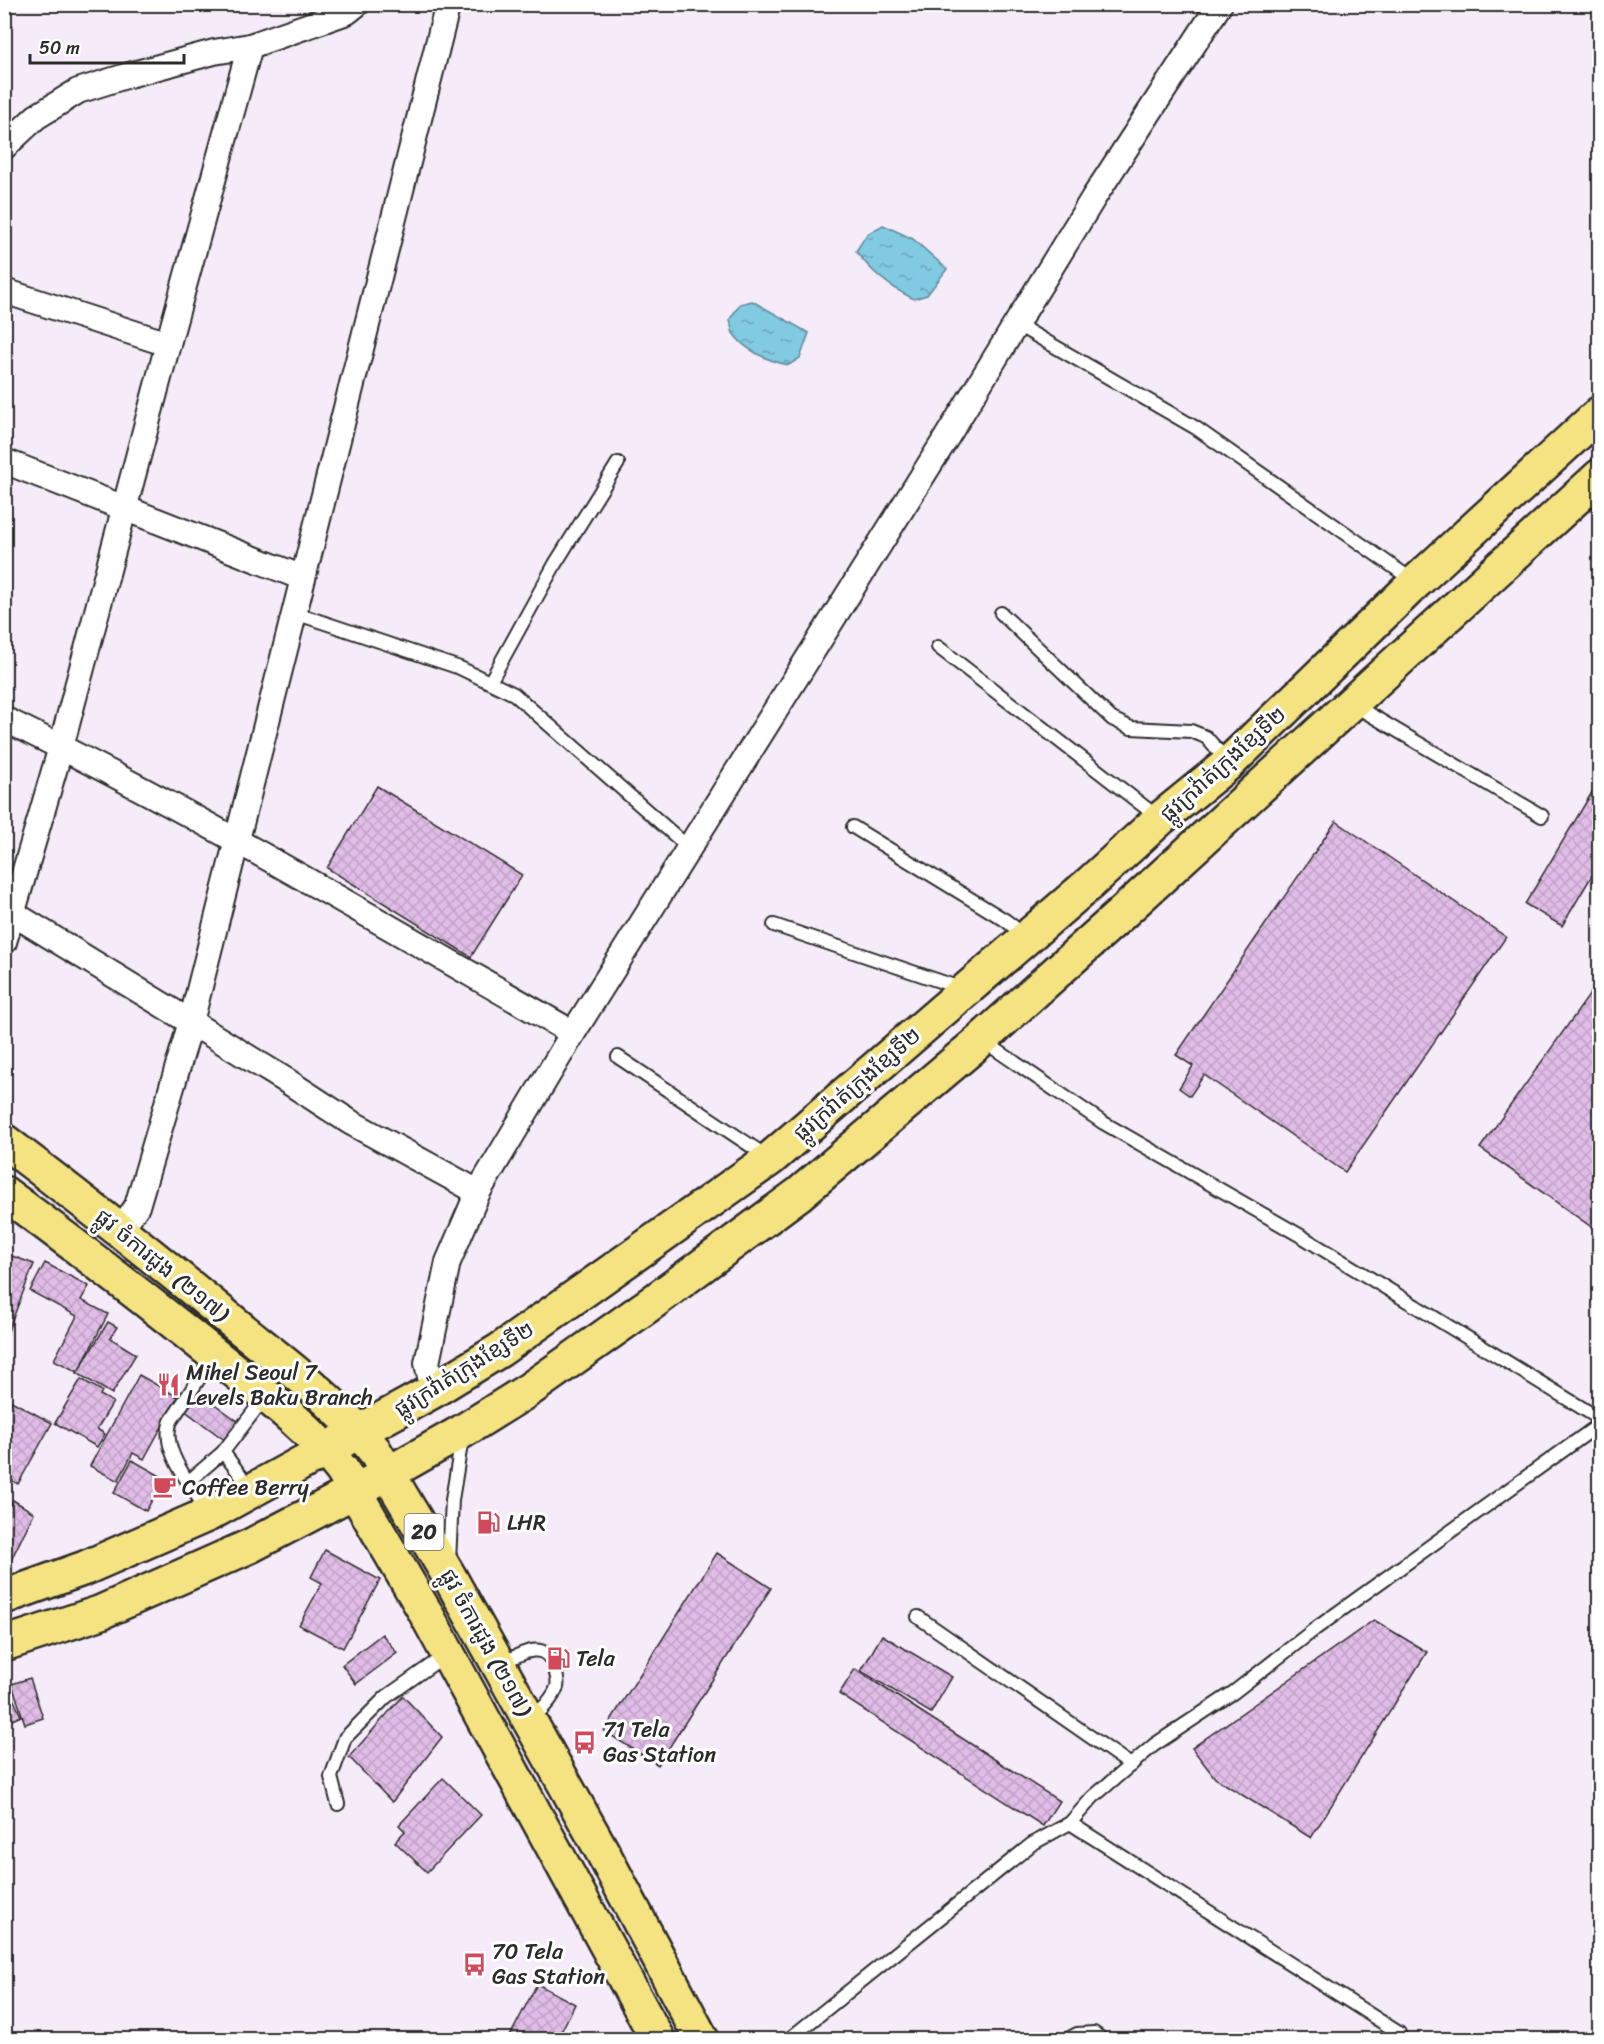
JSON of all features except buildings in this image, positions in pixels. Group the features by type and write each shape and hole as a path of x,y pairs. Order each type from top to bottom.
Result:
{"main road":[{"name":"ផ្លូវក្រវ៉ាត់ក្រុងខ្សែទី២","path":"4,1597 85,1568 209,1514 433,1391 500,1350 770,1159 968,990 1160,819 1229,762 1416,582 1599,413"},
{"name":"ផ្លូវក្រវ៉ាត់ក្រុងខ្សែទី២","path":"4,1644 109,1608 250,1546 389,1473 463,1431 530,1389 625,1322 799,1194 981,1040 1599,476"},
{"path":"1090,883 1120,915"},
{"name":"ផ្លូវ ចំការដូង (២១៧)","path":"4,1141 120,1230 312,1386 359,1431 389,1473 449,1576 702,2040"},
{"name":"ផ្លូវ ចំការដូង (២១៧)","path":"4,1193 96,1260 266,1396 326,1449 354,1491 448,1653 658,2040"}],"street":[{"path":"4,147 36,117 78,91 203,55 250,46 347,12 357,4"},
{"path":"120,1230 136,1206 191,1022 448,4"},
{"path":"433,1391 427,1363 448,1263 478,1192 688,847 945,440 1094,197 1220,4"},
{"path":"4,942 8,911 61,747 250,46"},
{"path":"4,291 168,344"},
{"path":"4,461 303,578"},
{"path":"4,720 61,747 237,840 573,1033"},
{"path":"8,911 350,1122 478,1192"}],"lane":[{"path":"1016,324 1196,428 1416,582"},
{"path":"490,682 555,564 618,463"},
{"path":"295,613 460,668 514,694 688,847"},
{"path":"1001,613 1112,719 1131,728 1191,731 1206,737 1229,762"},
{"path":"938,647 1160,819"},
{"path":"1351,703 1542,816"},
{"path":"854,827 1005,920 1028,937"},
{"path":"774,925 968,990"},
{"path":"788,2040 1032,1844 1070,1823 1093,1797 1154,1745 1234,1692 1315,1629 1599,1421 1301,1236 1102,1122 981,1040"},
{"path":"618,1057 770,1159"},
{"path":"209,1514 172,1453 167,1430 215,1355"},
{"path":"189,1481 223,1452 266,1396"},
{"path":"449,1576 451,1511 463,1431"},
{"path":"223,1452 251,1490"},
{"path":"918,1617 1131,1765"},
{"path":"498,1665 530,1650 540,1650 550,1656 557,1676 557,1686 552,1696 530,1722"},
{"path":"338,1804 331,1777 345,1738 386,1697 448,1653"},
{"path":"1070,1823 1399,2033"},
{"path":"1066,2040 1077,2034 1094,2033 1103,2040"}],"water":[{"path":"883,225 913,239 947,269 927,295 914,299 897,290 875,273 856,251 867,234"},
{"path":"752,301 809,333 800,358 789,365 774,361 751,350 738,339 732,331 730,319 740,304"}],"place":[{"name":"Mihel Seoul 7 Levels Baku Branch","path":"168,1385"},
{"name":"Coffee Berry","path":"164,1487"},
{"name":"LHR","path":"489,1522"},
{"name":"Tela","path":"558,1658"},
{"name":"71 Tela Gas Station","path":"585,1742"},
{"name":"70 Tela Gas Station","path":"474,1964"}]}
